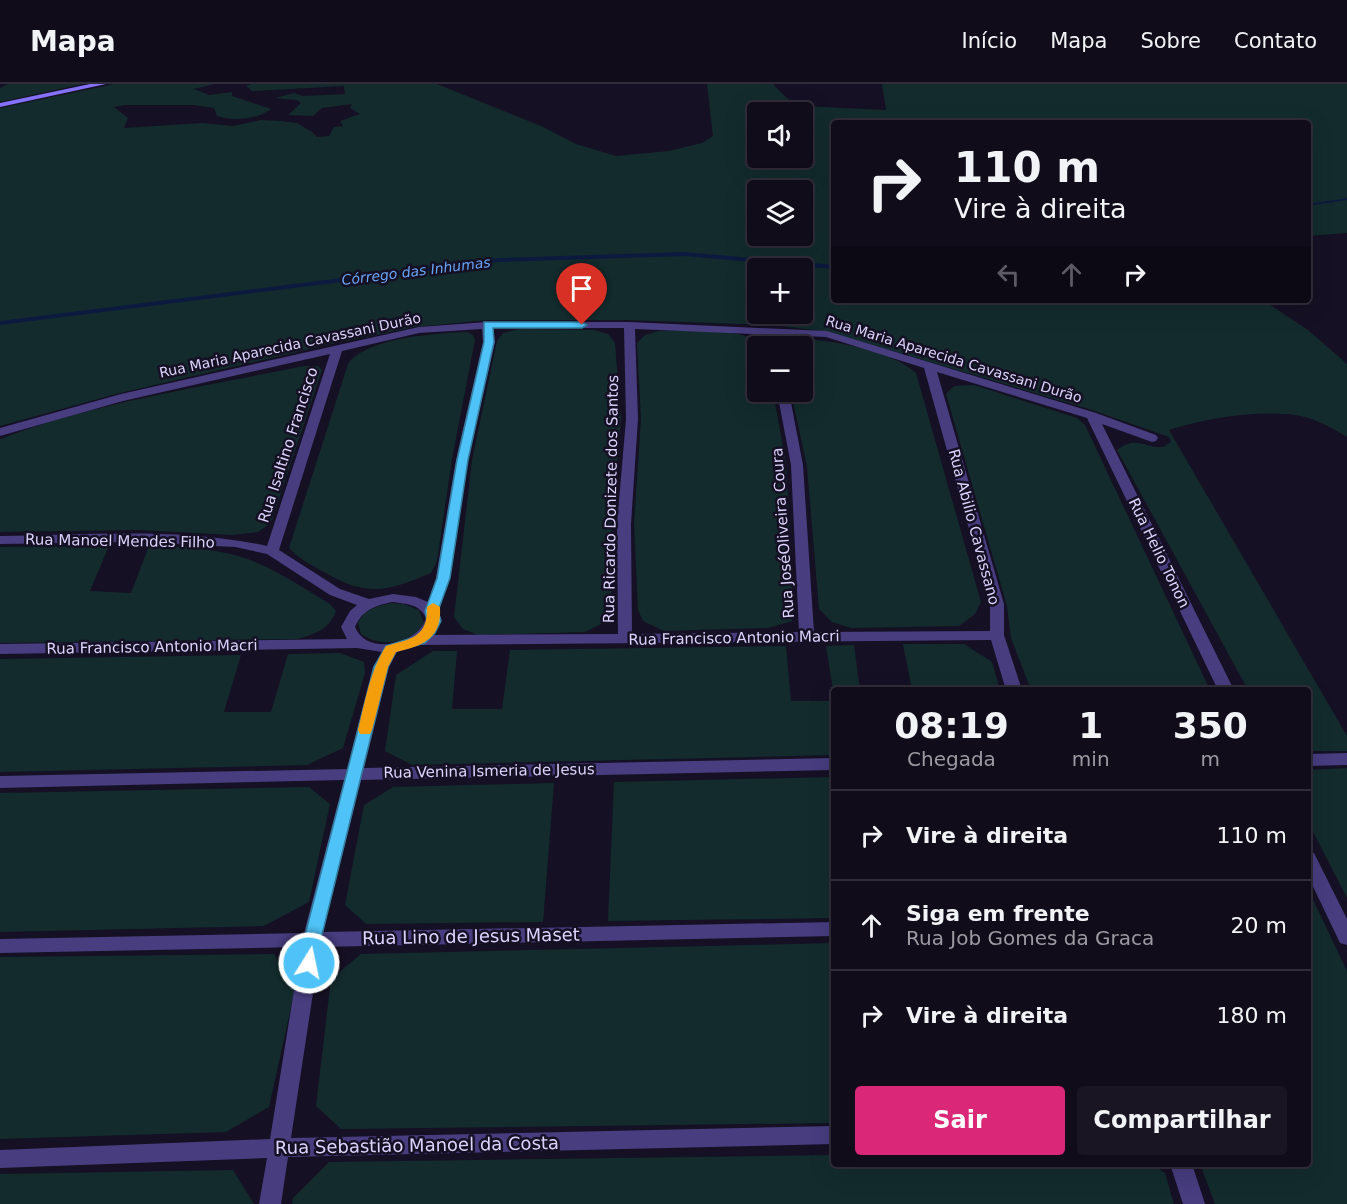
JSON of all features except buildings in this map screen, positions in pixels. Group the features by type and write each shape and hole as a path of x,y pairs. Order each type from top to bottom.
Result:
{"main road":[{"path":"0,105 102,84"}],"street":[{"name":"Rua Maria Aparecida Cavassani Durão","path":"0,432 121,398 419,330 487,325 629,324 826,334 929,364 1092,416 1152,438"},
{"name":"Rua Ricardo Donizete dos Santos","path":"625,639 624,524 632,418 629,324"},
{"path":"425,635 434,621 432,611 443,578 462,460 489,342 487,325"},
{"path":"772,330 773,336"},
{"name":"Rua Isaltino Francisco","path":"272,551 337,350"},
{"name":"Rua Abilio Cavassano","path":"929,364 997,604 997,635 1013,687"},
{"name":"Rua JoséOliveira Coura","path":"785,402 797,465 807,637"},
{"name":"Rua Helio Tonon","path":"1092,416 1225,687"},
{"name":"Rua Manoel Mendes Filho","path":"0,540 184,539 235,543 272,551 362,608"},
{"path":"418,601 443,578"},
{"path":"354,638 348,627 362,608 393,598 418,601 432,611"},
{"name":"Rua Francisco Antonio Macri","path":"0,649 303,645 354,638 384,655 425,635 471,640 997,635"},
{"path":"270,1204 312,939 384,655"},
{"path":"1311,760 1347,759"},
{"name":"Rua Venina Ismeria de Jesus","path":"0,782 831,765"},
{"path":"1311,864 1347,938"},
{"name":"Rua Lino de Jesus Maset","path":"0,946 831,929"},
{"name":"Rua Sebastião Manoel da Costa","path":"0,1159 279,1148 831,1135"},
{"path":"1182,1167 1194,1204"}],"green space":[{"path":"8,84 83,84 0,102 0,88"},
{"path":"114,84 214,84 194,89 209,95 232,92 232,96 271,109 252,117 230,119 217,116 214,108 193,105 114,107 128,118 124,128 201,123 233,126 261,120 297,123 317,137 329,136 334,127 343,126 340,121 360,114 350,108 352,104 322,108 313,116 288,115 301,103 297,100 275,98 294,93 303,96 345,94 344,86 252,91 246,86 251,84 437,84 541,126 576,144 616,156 669,151 702,143 713,136 707,84 773,84 794,102 747,102 747,168 813,168 813,107 886,110 882,84 1347,84 1347,233 1311,236 1311,120 831,120 831,303 1268,303 1308,330 1347,364 1347,437 1309,418 1280,414 1231,416 1169,430 1347,736 1347,751 1311,751 1311,687 1246,687 1117,450 1130,443 1163,447 1171,442 1169,437 1092,410 829,332 772,325 626,320 487,320 415,327 116,394 0,426 0,108"},
{"path":"520,329 594,330 608,334 615,343 621,419 612,523 611,611 601,624 585,632 478,635 463,629 454,617 472,460 497,341 503,333"},
{"path":"658,331 714,331 747,337 747,402 775,402 786,463 794,605 792,621 768,628 664,631 643,621 638,610 634,523 641,419 637,343 645,335"},
{"path":"467,332 473,335 475,340 452,459 437,561 431,573 389,588 365,588 339,580 301,559 289,548 348,364 357,355 385,343 421,336"},
{"path":"813,340 863,348 906,365 916,373 981,602 975,614 959,626 851,628 832,622 819,609 807,467 793,402 813,402"},
{"path":"303,366 318,366 322,370 271,523 258,532 233,535 139,530 0,532 0,439 36,426 111,405"},
{"path":"974,385 1077,418 1085,425 1209,687 1030,687 1011,638 1007,606 946,394 954,386"},
{"path":"109,546 90,591 131,593 149,546 192,548 235,555 262,565 330,604 336,611 325,627 297,639 0,643 0,547"},
{"path":"393,603 419,610 424,623 419,630 412,636 395,642 377,641 361,634 358,623 364,614 377,607"},
{"path":"903,644 964,644 992,662 999,687 911,687"},
{"path":"854,645 860,687 833,687 826,646"},
{"path":"786,646 791,701 831,701 831,755 412,765 385,751 396,675 433,651 457,651 452,709 502,709 510,650"},
{"path":"340,653 364,662 365,673 343,748 307,765 0,772 0,659 241,655 224,712 271,712 288,654"},
{"path":"1347,768 1347,898 1311,828 1311,770"},
{"path":"831,777 831,918 608,921 614,782"},
{"path":"554,783 543,922 366,924 345,905 364,805 393,787"},
{"path":"309,787 330,804 309,902 264,926 0,932 0,793"},
{"path":"1311,895 1347,971 1347,1204 1215,1204 1201,1167 1311,1167"},
{"path":"831,943 831,1123 341,1129 316,1106 331,979 361,954"},
{"path":"274,954 295,989 269,1107 226,1132 0,1139 0,957"},
{"path":"831,1155 831,1167 1156,1167 1165,1173 1174,1204 292,1204 293,1198 329,1162"},
{"path":"233,1170 254,1204 0,1204 0,1174"}],"waterway":[{"name":"Córrego das Inhumas","path":"1311,205 1347,199"},
{"name":"Córrego das Inhumas","path":"0,323 499,260 683,254 831,267"}],"slow traffic":[{"path":"365,730 381,667 391,649 412,644 430,630 434,621 433,607"}],"route":[{"path":"309,963 312,939 381,667 391,649 420,640 430,630 434,621 432,611 443,578 462,460 489,342 487,325 582,325"}]}
